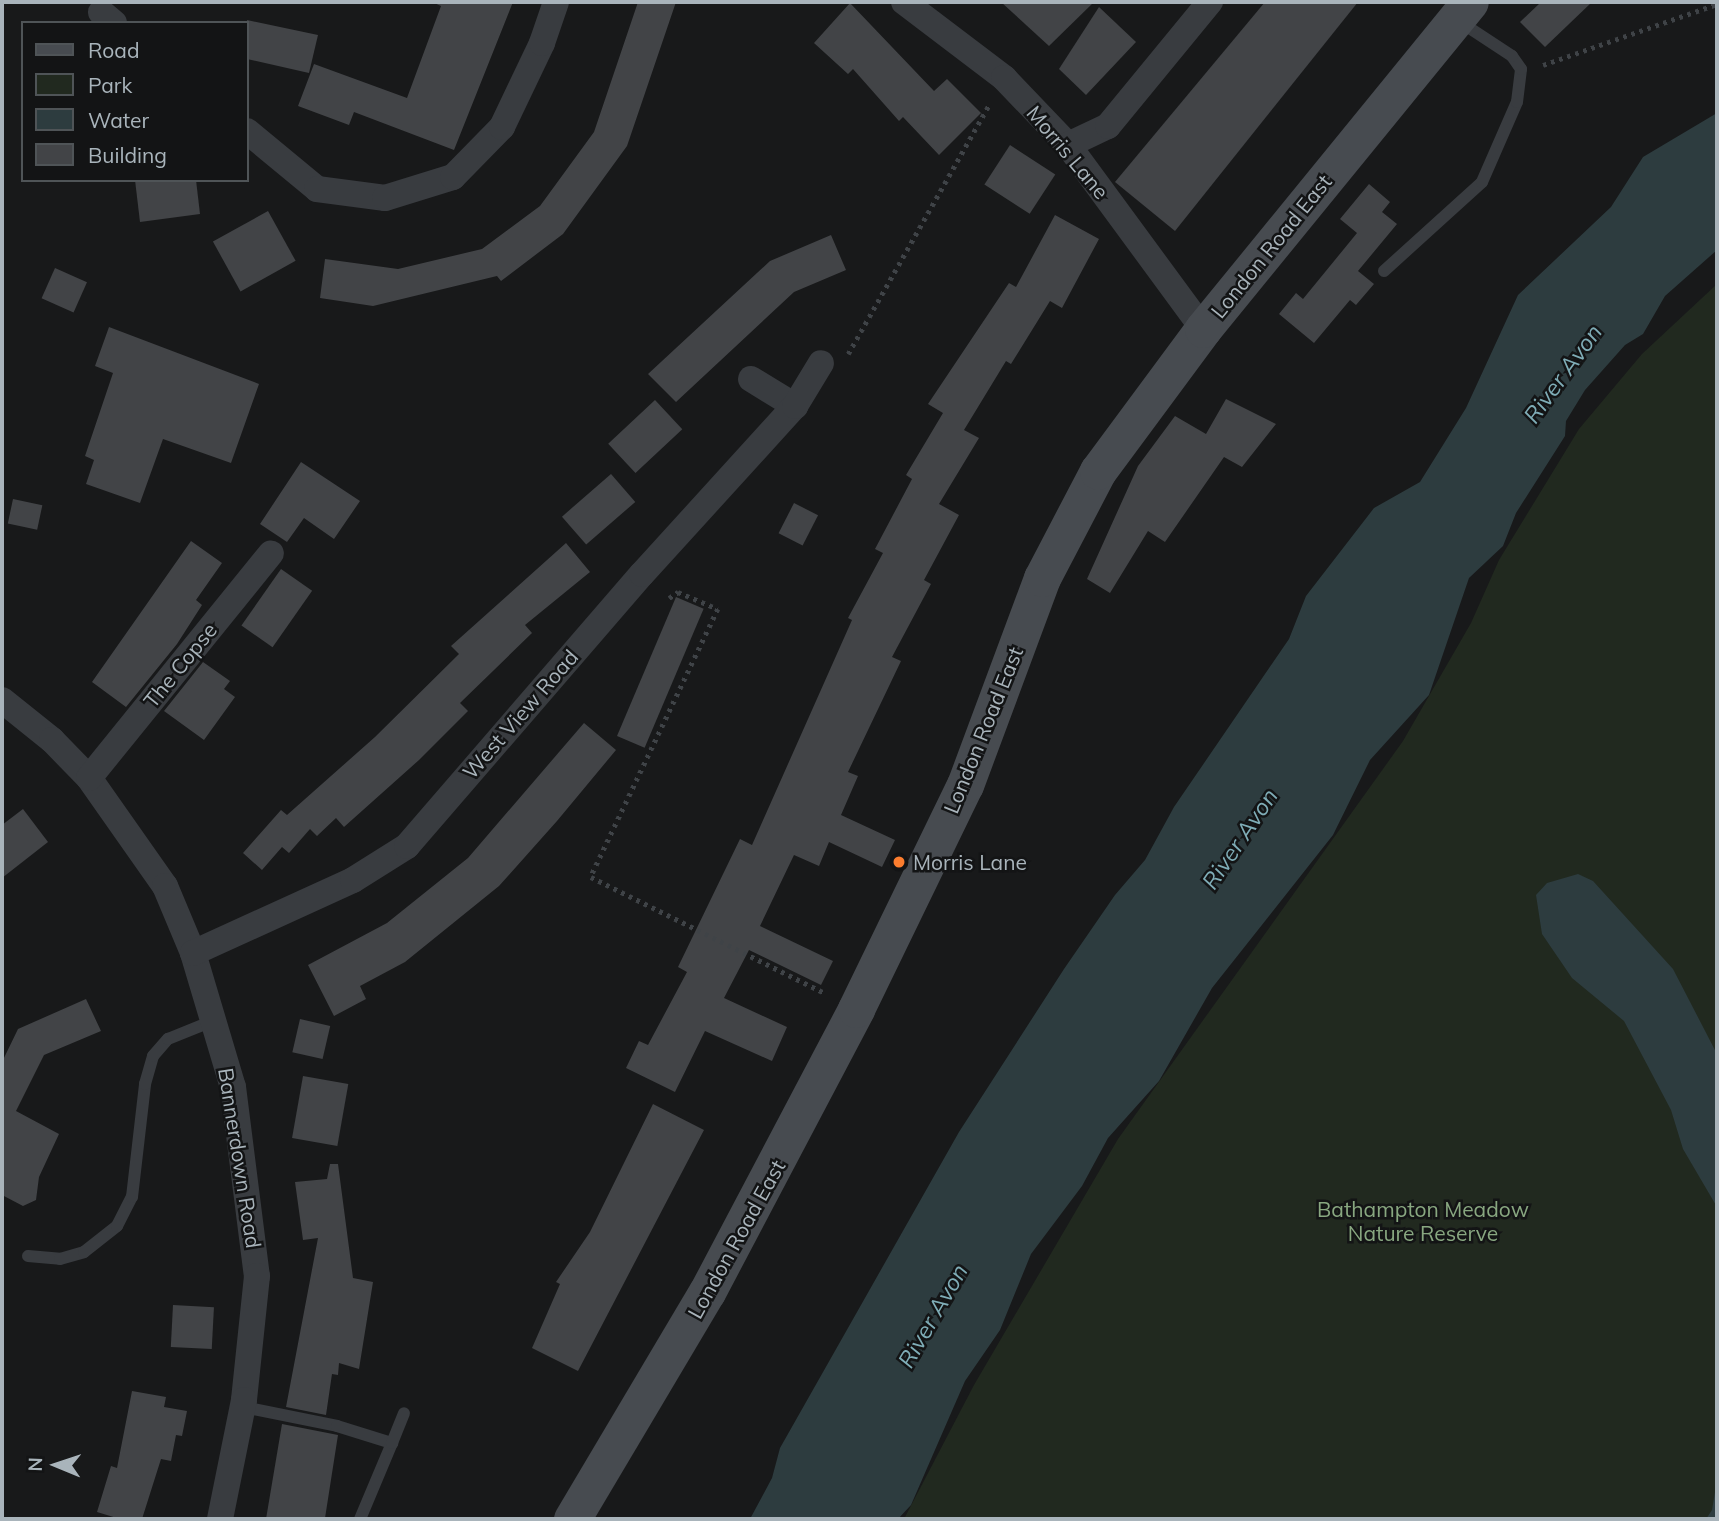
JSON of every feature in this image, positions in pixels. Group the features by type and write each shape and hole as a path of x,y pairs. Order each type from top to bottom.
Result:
{"street":[{"path":"248,132 317,189 386,198 453,177 502,127 542,43 556,2"},
{"name":"Morris Lane","path":"904,2 1004,78 1068,145 1203,329"},
{"path":"1068,145 1108,126 1210,2"},
{"name":"London Road East","path":"580,1510 779,1162 856,1009 965,785 1064,531 1098,471 1203,329 1467,12"},
{"path":"751,379 808,385"},
{"name":"West View Road","path":"193,953 353,880 407,846 808,385"},
{"name":"The Copse","path":"89,778 271,553"},
{"name":"Bannerdown Road","path":"2,700 52,740 89,778 165,886 193,953 233,1087 257,1276 243,1407 220,1519"}],"lane":[{"path":"1384,271 1482,182 1517,102 1521,69 1512,55 1467,12"},
{"path":"28,1256 60,1259 84,1252 117,1226 132,1197 145,1084 153,1056 168,1039 215,1020"},
{"path":"243,1407 337,1426 392,1443"},
{"path":"360,1519 404,1413"}],"path":[{"path":"1521,69 1717,4"},
{"path":"808,385 841,367 992,100"},
{"path":"669,598 678,592 718,610 591,877 856,1009"}],"green space":[{"name":"Bathampton Meadow Nature Reserve","path":"1717,284 1717,1519 904,1519 974,1385 1118,1139 1403,741 1471,623 1499,560 1579,429 1642,354"}],"water":[{"name":"River Avon","path":"1717,113 1717,250 1665,296 1643,334 1625,345 1585,390 1566,421 1565,436 1516,513 1503,546 1469,578 1429,695 1370,760 1333,835 1212,988 1159,1081 1108,1138 1082,1186 1031,1254 1000,1330 965,1381 911,1505 898,1519 750,1519 772,1478 780,1448 959,1132 1064,969 1115,895 1145,860 1174,807 1289,639 1306,596 1374,508 1420,482 1466,408 1518,295 1611,207 1643,157"},
{"path":"1578,874 1593,881 1673,969 1717,1054 1717,1207 1683,1149 1671,1110 1624,1021 1572,978 1542,934 1536,895 1547,883"},
{"path":"1717,1480 1717,1519 1706,1519 1712,1510"}],"building":[{"path":"432,2 513,2 454,150 354,112 349,125 298,106 314,64 407,98 441,6"},
{"path":"638,2 676,2 627,146 563,234 501,281 497,276 373,306 320,298 325,259 398,269 482,249 540,206 594,132"},
{"path":"1001,2 1094,2 1049,46"},
{"path":"1265,2 1358,2 1175,231 1115,182"},
{"path":"1541,2 1592,2 1545,47 1520,22"},
{"path":"850,3 934,91 947,79 981,113 939,155 903,117 899,121 853,69 848,74 814,43"},
{"path":"1099,7 1136,42 1086,95 1059,69"},
{"path":"247,21 318,35 309,73 248,59"},
{"path":"1010,145 1055,174 1030,214 984,184"},
{"path":"135,182 196,182 200,214 140,222"},
{"path":"1369,184 1390,202 1382,212 1397,224 1358,271 1374,284 1356,305 1350,300 1314,343 1279,314 1296,293 1303,299 1357,233 1340,219"},
{"path":"268,211 296,261 241,291 213,242"},
{"path":"1055,215 1099,239 1062,308 1050,301 1011,364 1006,361 964,430 979,438 939,504 959,515 924,580 931,584 892,657 901,661 848,772 858,776 841,815 895,840 882,867 829,842 819,866 794,855 760,926 833,961 821,985 749,950 724,998 787,1027 772,1061 705,1031 675,1092 626,1068 639,1041 648,1045 687,972 678,967 740,839 752,845 852,620 848,618 883,553 875,549 912,479 906,475 943,413 928,404 1009,283 1016,287"},
{"path":"831,235 846,270 794,292 676,402 648,374 770,261"},
{"path":"55,268 87,282 74,312 42,298"},
{"path":"109,327 259,384 231,463 163,439 140,503 86,484 94,460 85,456 113,373 95,366"},
{"path":"1226,399 1276,424 1242,467 1224,457 1165,542 1148,531 1110,593 1087,579 1138,466 1175,416 1206,434"},
{"path":"655,400 682,429 635,473 608,444"},
{"path":"301,462 360,501 334,539 304,518 287,542 260,524"},
{"path":"611,474 635,502 586,545 562,517"},
{"path":"13,499 42,505 37,530 8,523"},
{"path":"794,503 818,515 803,546 779,533"},
{"path":"191,541 222,563 196,600 202,605 177,644 126,707 92,682"},
{"path":"566,543 590,572 525,625 532,633 460,703 468,711 419,760 344,827 336,818 317,836 310,829 289,853 282,847 262,870 243,853 281,810 287,815 375,737 459,654 451,646"},
{"path":"281,569 312,591 273,647 241,626"},
{"path":"676,597 704,609 645,748 617,736"},
{"path":"203,662 230,681 224,689 235,697 204,740 164,711"},
{"path":"584,723 616,750 557,821 499,886 405,962 360,986 366,999 334,1016 308,965 387,923 468,858"},
{"path":"23,809 48,842 2,878 2,825"},
{"path":"86,999 101,1031 44,1055 16,1111 59,1134 39,1177 36,1200 23,1206 2,1195 2,1062 18,1029"},
{"path":"300,1019 330,1026 323,1059 292,1052"},
{"path":"303,1076 348,1084 337,1146 292,1138"},
{"path":"653,1104 704,1130 578,1371 532,1348 560,1284 556,1282 590,1232"},
{"path":"330,1164 338,1164 353,1278 373,1282 359,1369 339,1363 338,1375 332,1374 326,1415 286,1407 318,1238 303,1240 295,1182 327,1179"},
{"path":"173,1305 214,1307 212,1349 171,1347"},
{"path":"132,1391 166,1397 164,1407 187,1411 182,1436 176,1435 171,1461 161,1459 142,1519 120,1519 97,1512 111,1466 117,1468"},
{"path":"282,1424 338,1435 325,1518 266,1519"}],"place":[{"name":"Morris Lane","path":"899,862"}]}
